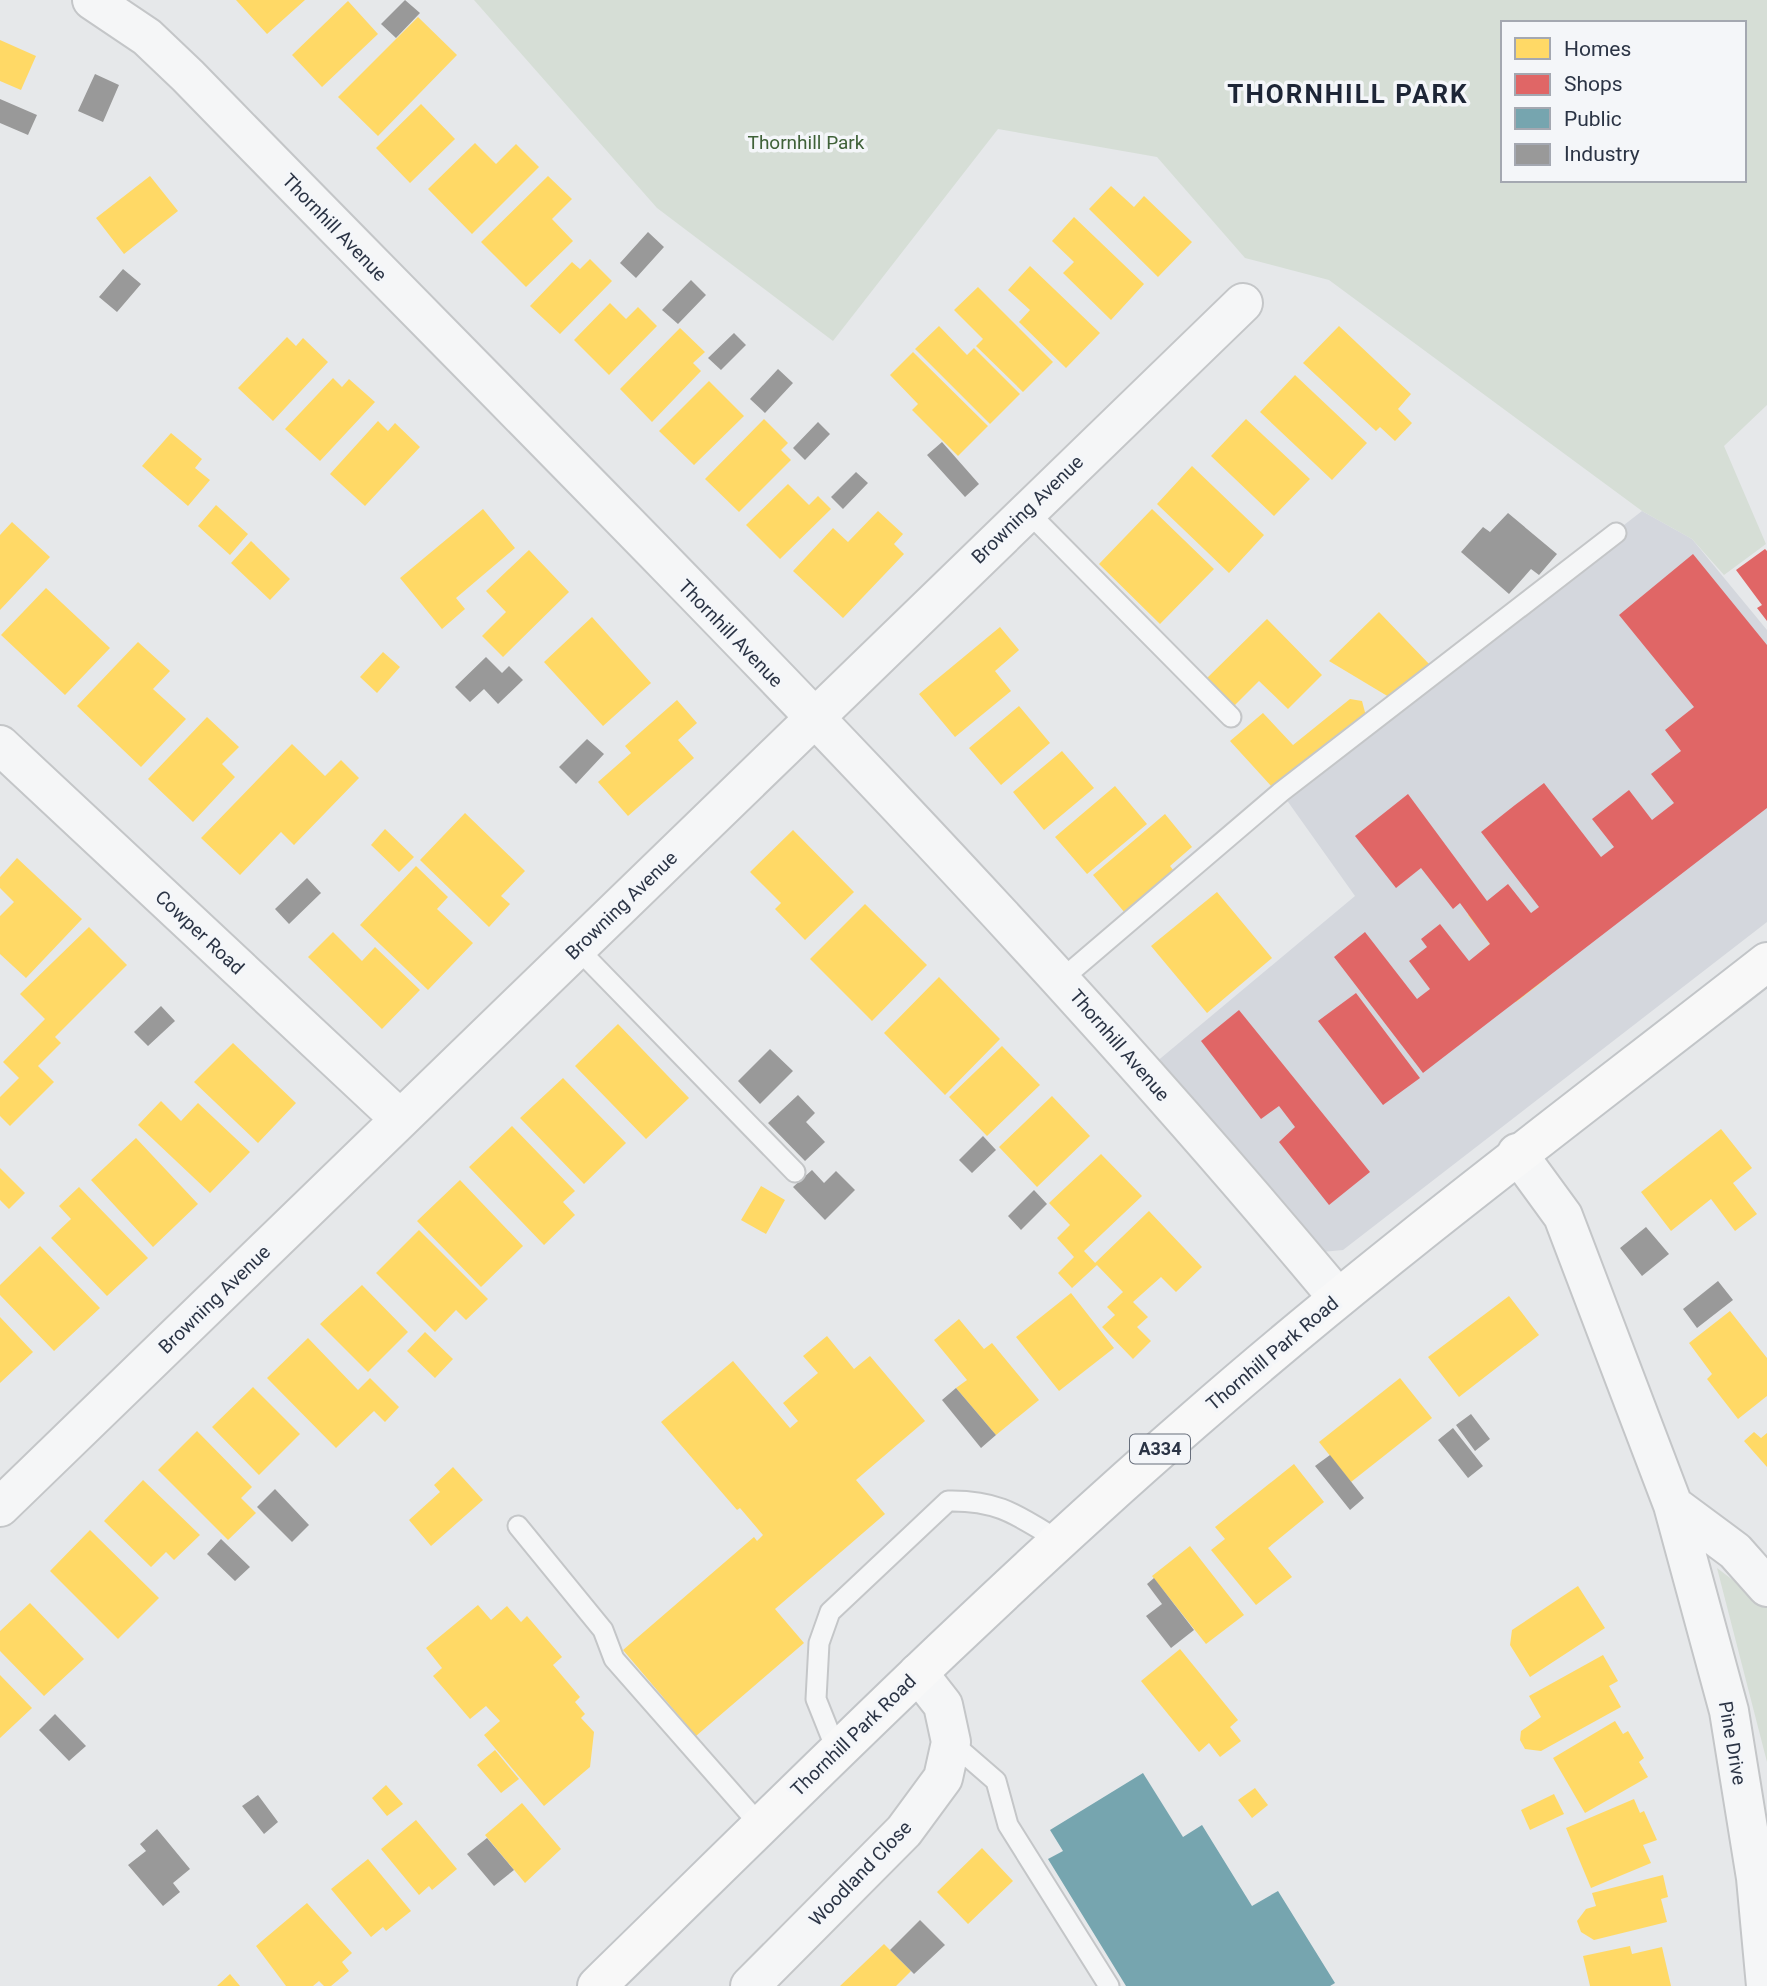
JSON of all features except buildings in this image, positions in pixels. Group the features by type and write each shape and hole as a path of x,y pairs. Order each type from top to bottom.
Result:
{"main road":[{"name":"Thornhill Park Road","path":"597,1986 836,1749 1058,1540 1338,1298 1517,1153 1767,962"}],"street":[{"name":"Thornhill Avenue","path":"92,0 147,37 188,76 814,717 1062,979 1338,1298"},
{"name":"Browning Avenue","path":"7,1489 400,1119 1026,510 1243,303"},
{"name":"Cowper Road","path":"0,745 400,1119"},
{"name":"Pine Drive","path":"1517,1153 1563,1216 1673,1505 1729,1711 1756,1878 1766,1986"},
{"path":"1673,1505 1735,1551 1767,1587"},
{"name":"Woodland Close","path":"750,1986 904,1831 943,1778 951,1742 943,1705 918,1673"}],"lane":[{"path":"1026,510 1231,717"},
{"path":"1062,979 1281,792 1616,533"},
{"path":"577,947 795,1172"},
{"path":"836,1749 816,1699 819,1643 830,1612 948,1501 978,1500 1001,1508 1058,1540"},
{"path":"518,1526 603,1630 614,1659 760,1825"},
{"path":"951,1742 996,1781 1008,1825 1109,1986"}],"shaded area":[{"path":"1642,511 1692,539 1767,630 1767,922 1343,1250 1301,1254 1143,1073 1355,896 1281,792"}],"green space":[{"name":"Thornhill Park","path":"474,0 1767,0 1767,405 1724,446 1766,544 1724,575 1692,539 1642,511 1329,280 1245,258 1157,157 998,129 833,341 657,208"},
{"path":"1717,1568 1767,1606 1767,1762"}],"district":[{"name":"THORNHILL PARK","path":"1348,94"}]}
